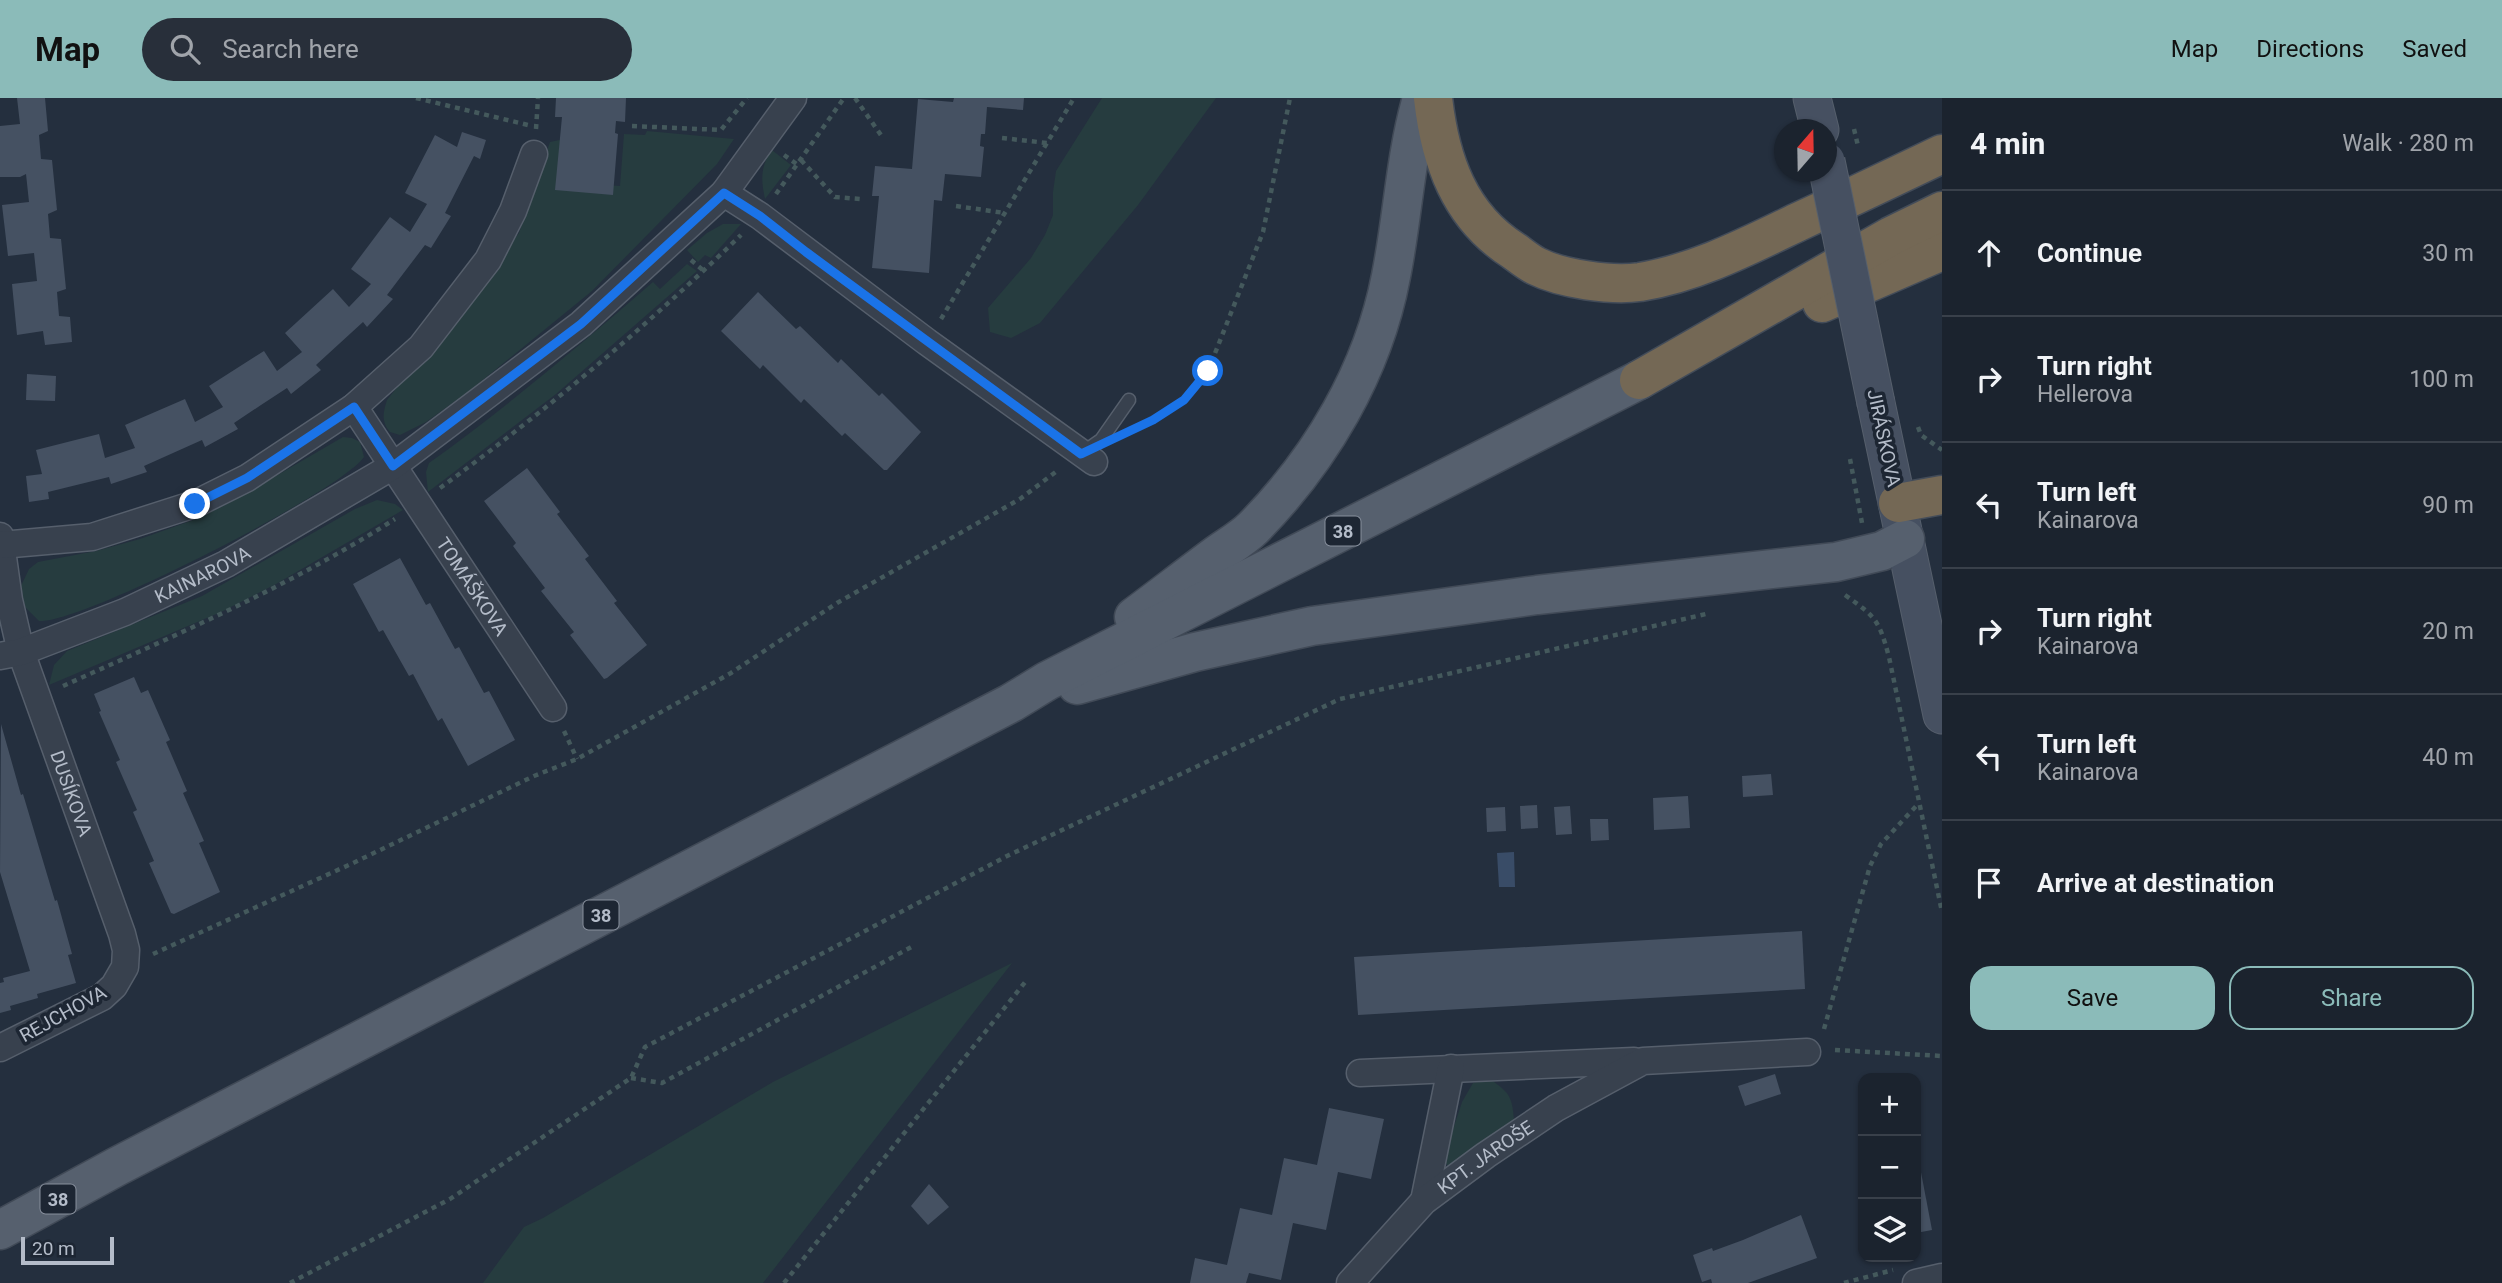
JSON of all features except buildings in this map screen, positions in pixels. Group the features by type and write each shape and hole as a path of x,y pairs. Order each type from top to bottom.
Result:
{"highway":[{"path":"1433,98 1438,136 1446,165 1474,218 1502,244 1536,266 1561,275 1603,281 1638,282 1693,268 1737,252 1942,154"},
{"name":"38","path":"1640,380 1891,236 1942,211"},
{"name":"38","path":"1640,380 1942,251"},
{"path":"1901,521 1942,495"}],"main road":[{"path":"1047,681 1251,529 1304,468 1335,424 1357,379 1377,328 1391,276 1412,132 1422,98"},
{"path":"1812,98 1817,119"},
{"name":"JIRÁSKOVA","path":"1830,182 1942,715"},
{"name":"38","path":"0,1230 116,1167 1011,703 1047,681 1640,380"},
{"path":"1011,703 1195,652 1312,626 1536,595 1836,562 1882,551 1901,521"},
{"path":"0,1243 116,1167"}],"street":[{"name":"KAINAROVA","path":"10,654 125,612 226,564 393,466 581,324 724,193 793,98"},
{"path":"1,541 92,537 195,504 247,478 354,407 421,347 488,260 513,211 534,154"},
{"path":"724,193 760,216 927,342 1088,458"},
{"path":"354,407 393,466"},
{"name":"TOMÁŠKOVA","path":"393,466 553,708"},
{"name":"DUSÍKOVA","path":"1,541 9,600 10,654 122,934 126,950 125,967"},
{"name":"REJCHOVA","path":"0,1048 102,997 114,986 125,967"},
{"name":"KPT. JAROŠE","path":"1360,1073 1643,1061 1815,1042"},
{"name":"KPT. JAROŠE","path":"1350,1283 1424,1201 1556,1108 1643,1061"},
{"path":"1424,1201 1451,1068"},
{"path":"1916,1283 1942,1277"}],"lane":[{"path":"1088,458 1129,400"}],"path":[{"path":"416,98 536,126 538,98"},
{"path":"632,126 721,130 747,98"},
{"path":"844,98 799,162 835,197 860,200"},
{"path":"855,98 883,138"},
{"path":"927,342 1074,98"},
{"path":"1131,429 1153,420 1184,400 1208,371 1263,232 1290,98"},
{"path":"1002,138 1047,143"},
{"path":"956,206 1005,213"},
{"path":"57,689 223,615 304,573 419,504 569,389 681,293 747,229"},
{"path":"1917,423 1921,435 1942,450"},
{"path":"1849,452 1862,518 1858,529"},
{"path":"125,967 351,864 534,776 577,759 731,673 837,603 1088,458"},
{"path":"1842,592 1874,616 1883,634 1942,912"},
{"path":"290,1283 450,1199 631,1078 645,1047 1007,856 1340,698 1622,636 1711,613"},
{"path":"1920,802 1881,844 1870,866 1815,1042 1818,1049 1942,1056"},
{"path":"631,1078 662,1083 915,945"},
{"path":"784,1283 1026,981"}],"green space":[{"path":"1102,98 1216,98 1138,205 1040,323 1011,338 990,332 988,308 1031,258 1045,235 1053,215 1056,171"},
{"path":"647,131 734,139 717,164 592,291 468,392 426,422 400,435 390,432 384,417 387,400 519,233 550,142 564,139 561,182 620,186 624,134 645,135"},
{"path":"772,150 791,165 765,199 762,174"},
{"path":"723,224 741,224 711,258 705,255 698,262 687,250"},
{"path":"687,264 697,271 556,394 428,492 426,472 429,463 515,398 653,282 660,289"},
{"path":"343,437 360,442 364,457 345,474 309,498 262,525 154,580 64,616 39,621 25,607 21,586 29,569 38,562 140,539 199,518"},
{"path":"377,500 395,504 403,510 276,584 221,612 49,685 54,665 67,651 202,596 355,509"},
{"path":"1012,963 763,1283 483,1283 524,1227 773,1082"},
{"path":"1491,1080 1509,1096 1514,1120 1466,1159 1449,1167 1445,1162 1445,1154 1462,1102 1473,1083"}],"water":[{"path":"1514,852 1515,887 1499,887 1497,853"}],"route":[{"path":"195,504 247,478 354,407 393,466 581,324 724,193 760,216 1081,454 1153,420 1184,400 1208,371"}]}
